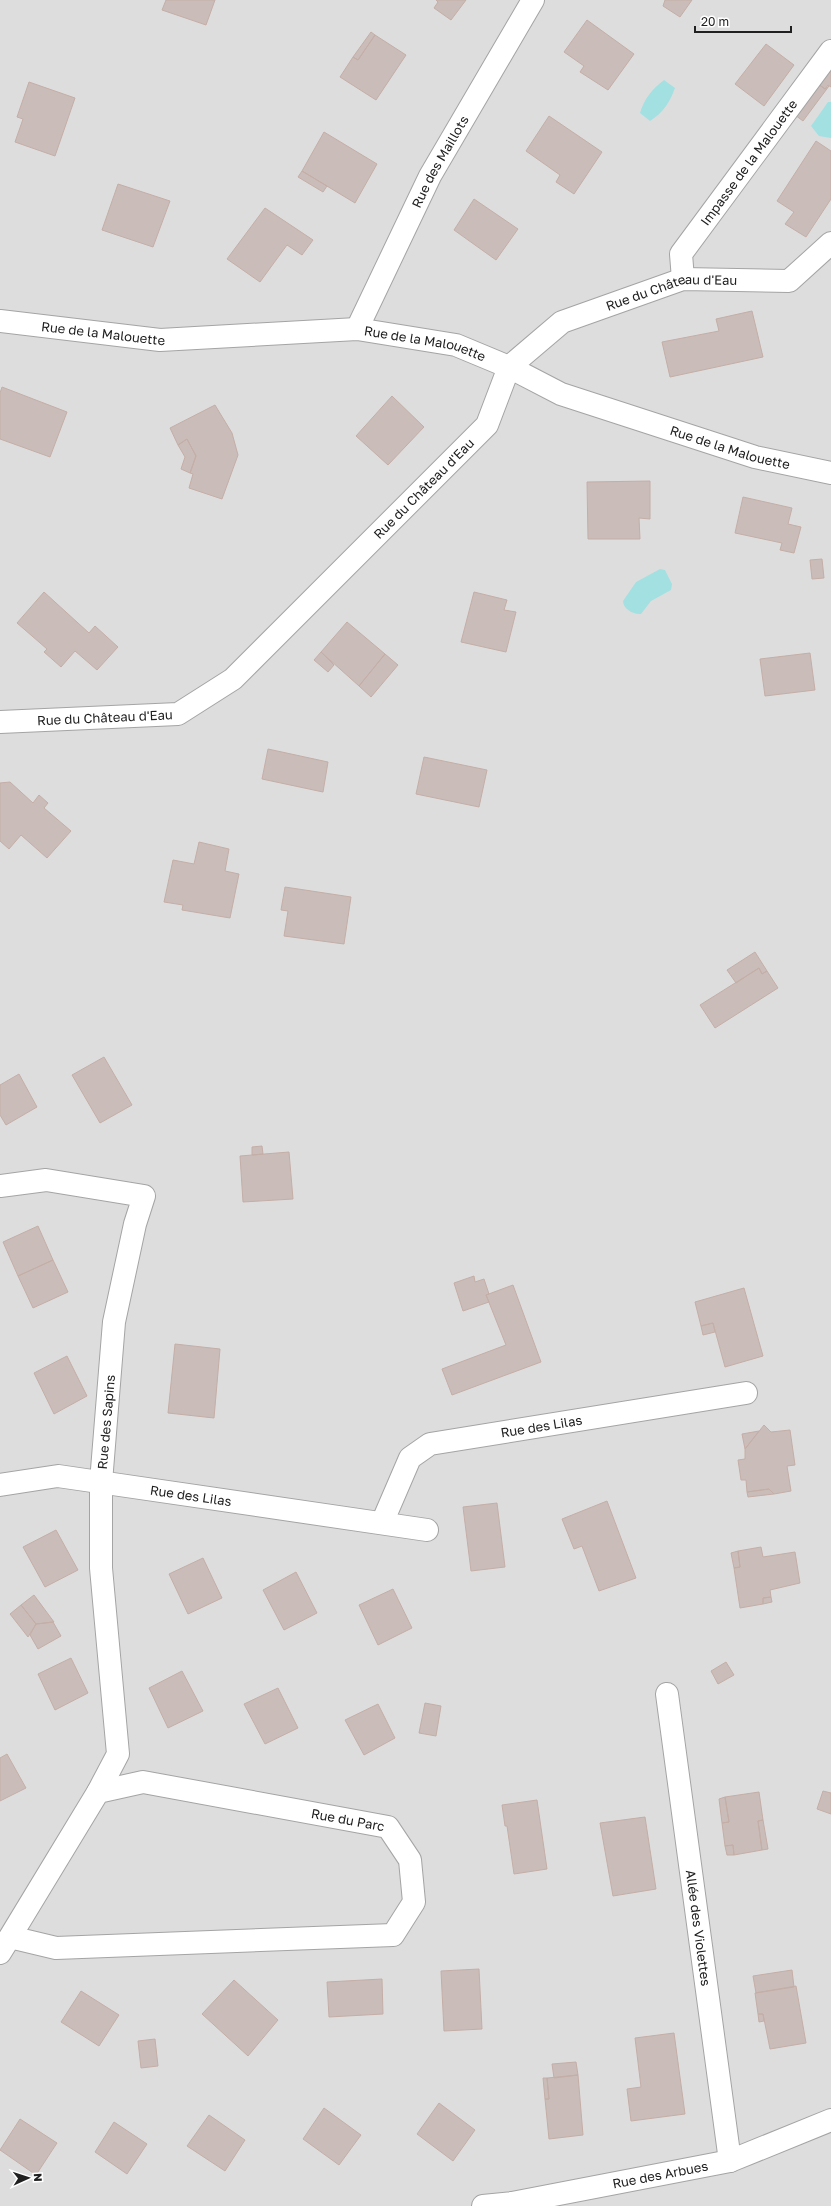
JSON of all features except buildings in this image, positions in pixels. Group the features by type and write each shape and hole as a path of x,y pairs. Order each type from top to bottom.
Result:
{"street":[{"name":"Rue des Maillots","path":"358,329 430,176 533,0"},
{"name":"Impasse de la Malouette","path":"683,279 681,254 831,51"},
{"name":"Rue du Château d'Eau","path":"0,722 178,714 233,679 487,425 509,367 562,322 683,279 789,281 831,243"},
{"name":"Rue de la Malouette","path":"0,321 160,340 358,329 456,346 509,367 561,394 755,457 831,473"},
{"name":"Rue des Sapins","path":"0,1186 46,1180 144,1196 135,1224 114,1322 101,1482 100,1568 118,1754 98,1792"},
{"name":"Rue des Lilas","path":"382,1523 410,1458 430,1444 746,1394"},
{"name":"Rue des Lilas","path":"0,1485 58,1476 427,1530"},
{"name":"Allée des Violettes","path":"667,1694 730,2161"},
{"name":"Rue du Parc","path":"143,1782 388,1828 410,1860 414,1902 393,1935 56,1948 5,1945 98,1792 143,1782"},
{"name":"Rue des Arbues","path":"483,2206 512,2203 730,2161 831,2120"}],"shaded area":[{"path":"0,0 831,0 831,2206 0,2206"}],"water":[{"path":"664,80 675,88 666,107 650,121 640,113 649,95"},
{"path":"828,102 831,102 831,138 819,136 811,126"},
{"path":"660,569 665,570 672,584 671,590 651,601 641,614 635,614 629,611 623,604 623,601 636,582"}]}
